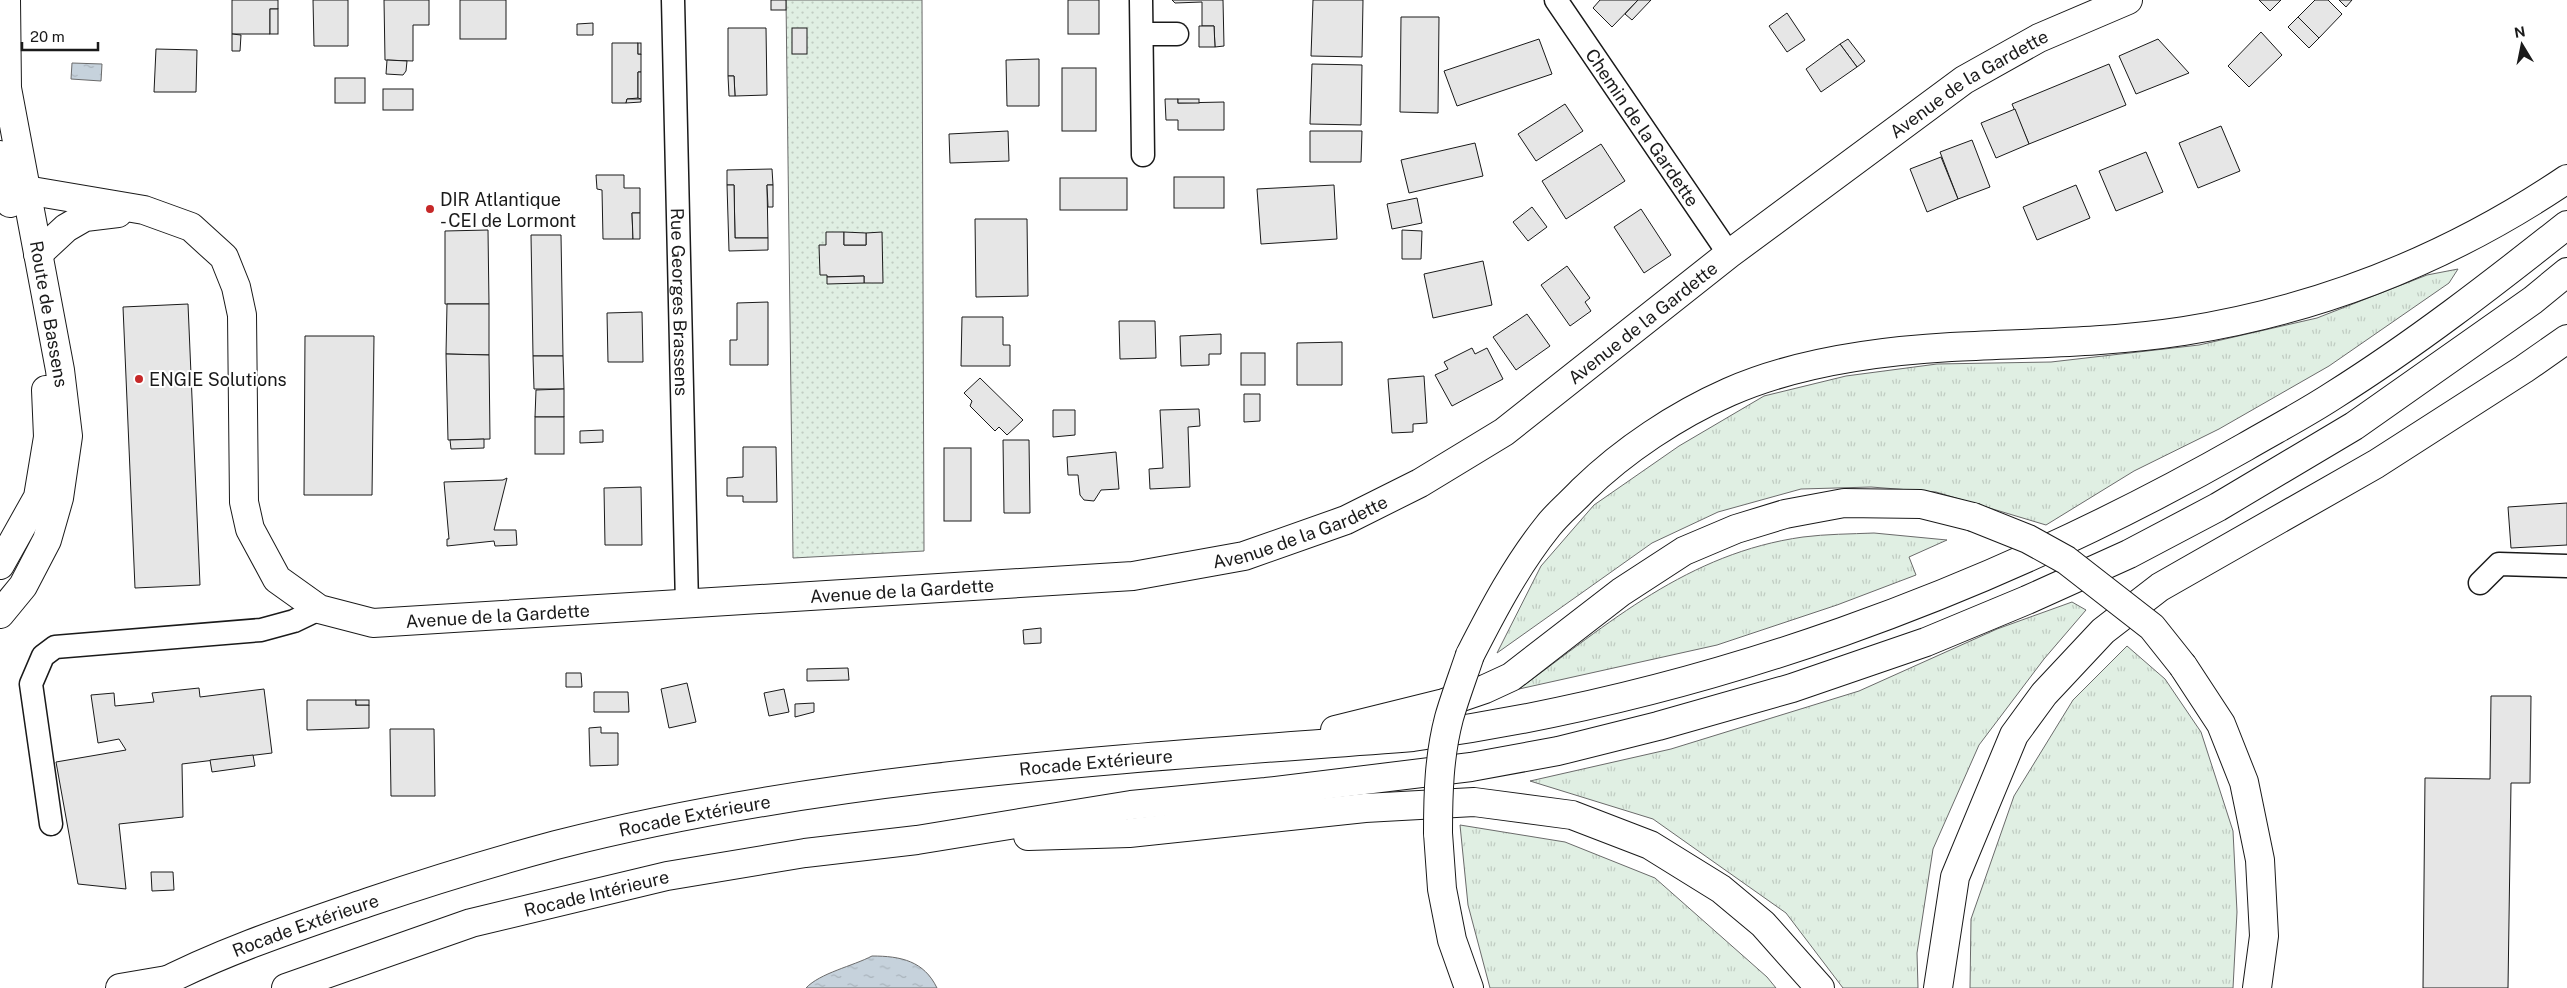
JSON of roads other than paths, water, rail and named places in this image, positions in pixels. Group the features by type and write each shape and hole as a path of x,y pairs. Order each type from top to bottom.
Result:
{"main road":[{"name":"Route de Bassens","path":"0,614 23,586 47,540 59,498 68,436 60,370 7,88 6,0"},
{"name":"Avenue de la Gardette","path":"26,190 144,210 191,227 224,257 236,287 242,315 244,502 250,529 277,579 319,609 373,623 1133,576 1254,552 1346,520 1420,483 1504,432 1729,254 1964,80 2039,38 2128,0"},
{"path":"0,155 45,374 48,437 38,498 0,565"},
{"path":"1470,988 1452,940 1442,889 1438,833 1438,786 1449,718 1470,655 1508,582 1550,523 1608,466 1667,426 1730,392 1784,373 1851,359 1949,347 2048,343 2180,332 2270,314 2353,289 2469,240 2529,205 2567,179"},
{"name":"Avenue de la Gardette","path":"38,254 66,228 85,217 144,210"},
{"path":"1262,749 1422,736 1479,728 1582,706 1646,691 1784,651 1925,601 2010,566 2108,519 2198,473 2333,396 2452,314 2567,225"},
{"path":"917,840 1131,804 1266,792 1471,767 1558,751 1658,726 1792,688 1926,642 2129,554 2218,507 2354,426 2533,300 2567,272"},
{"path":"1938,988 1955,877 2014,735 2044,694 2103,631 2160,587 2376,464 2524,369 2567,339"},
{"path":"1262,749 1444,703 1485,689 1511,677 1621,592 1684,551 1736,529 1785,514 1844,503 1921,504 1973,517 2028,539 2066,560 2152,627 2183,666 2221,724 2244,782 2260,860 2264,936 2257,988"},
{"name":"Rocade Extérieure","path":"120,988 159,984 278,934 457,873 557,845 654,823 793,798 897,783 1262,749"},
{"path":"917,840 1129,833 1365,808 1474,802 1572,815 1650,845 1722,889 1763,924 1820,988"},
{"name":"Rocade Intérieure","path":"286,988 471,923 667,876 806,853 917,840"}],"street":[{"name":"Rue Georges Brassens","path":"673,0 687,605"},
{"path":"1141,0 1143,155"},
{"name":"Chemin de la Gardette","path":"1556,0 1729,254"},
{"path":"1142,34 1177,34"},
{"path":"2480,583 2499,564 2567,566"},
{"path":"51,824 31,684 43,656 54,646 261,630 294,621 319,609"}],"water":[{"path":"72,63 102,64 101,81 71,79"},
{"path":"872,956 893,957 911,962 932,979 937,988 806,988 828,974"}],"place":[{"name":"DIR Atlantique - CEI de Lormont","path":"430,209"},
{"name":"ENGIE Solutions","path":"139,379"}]}
